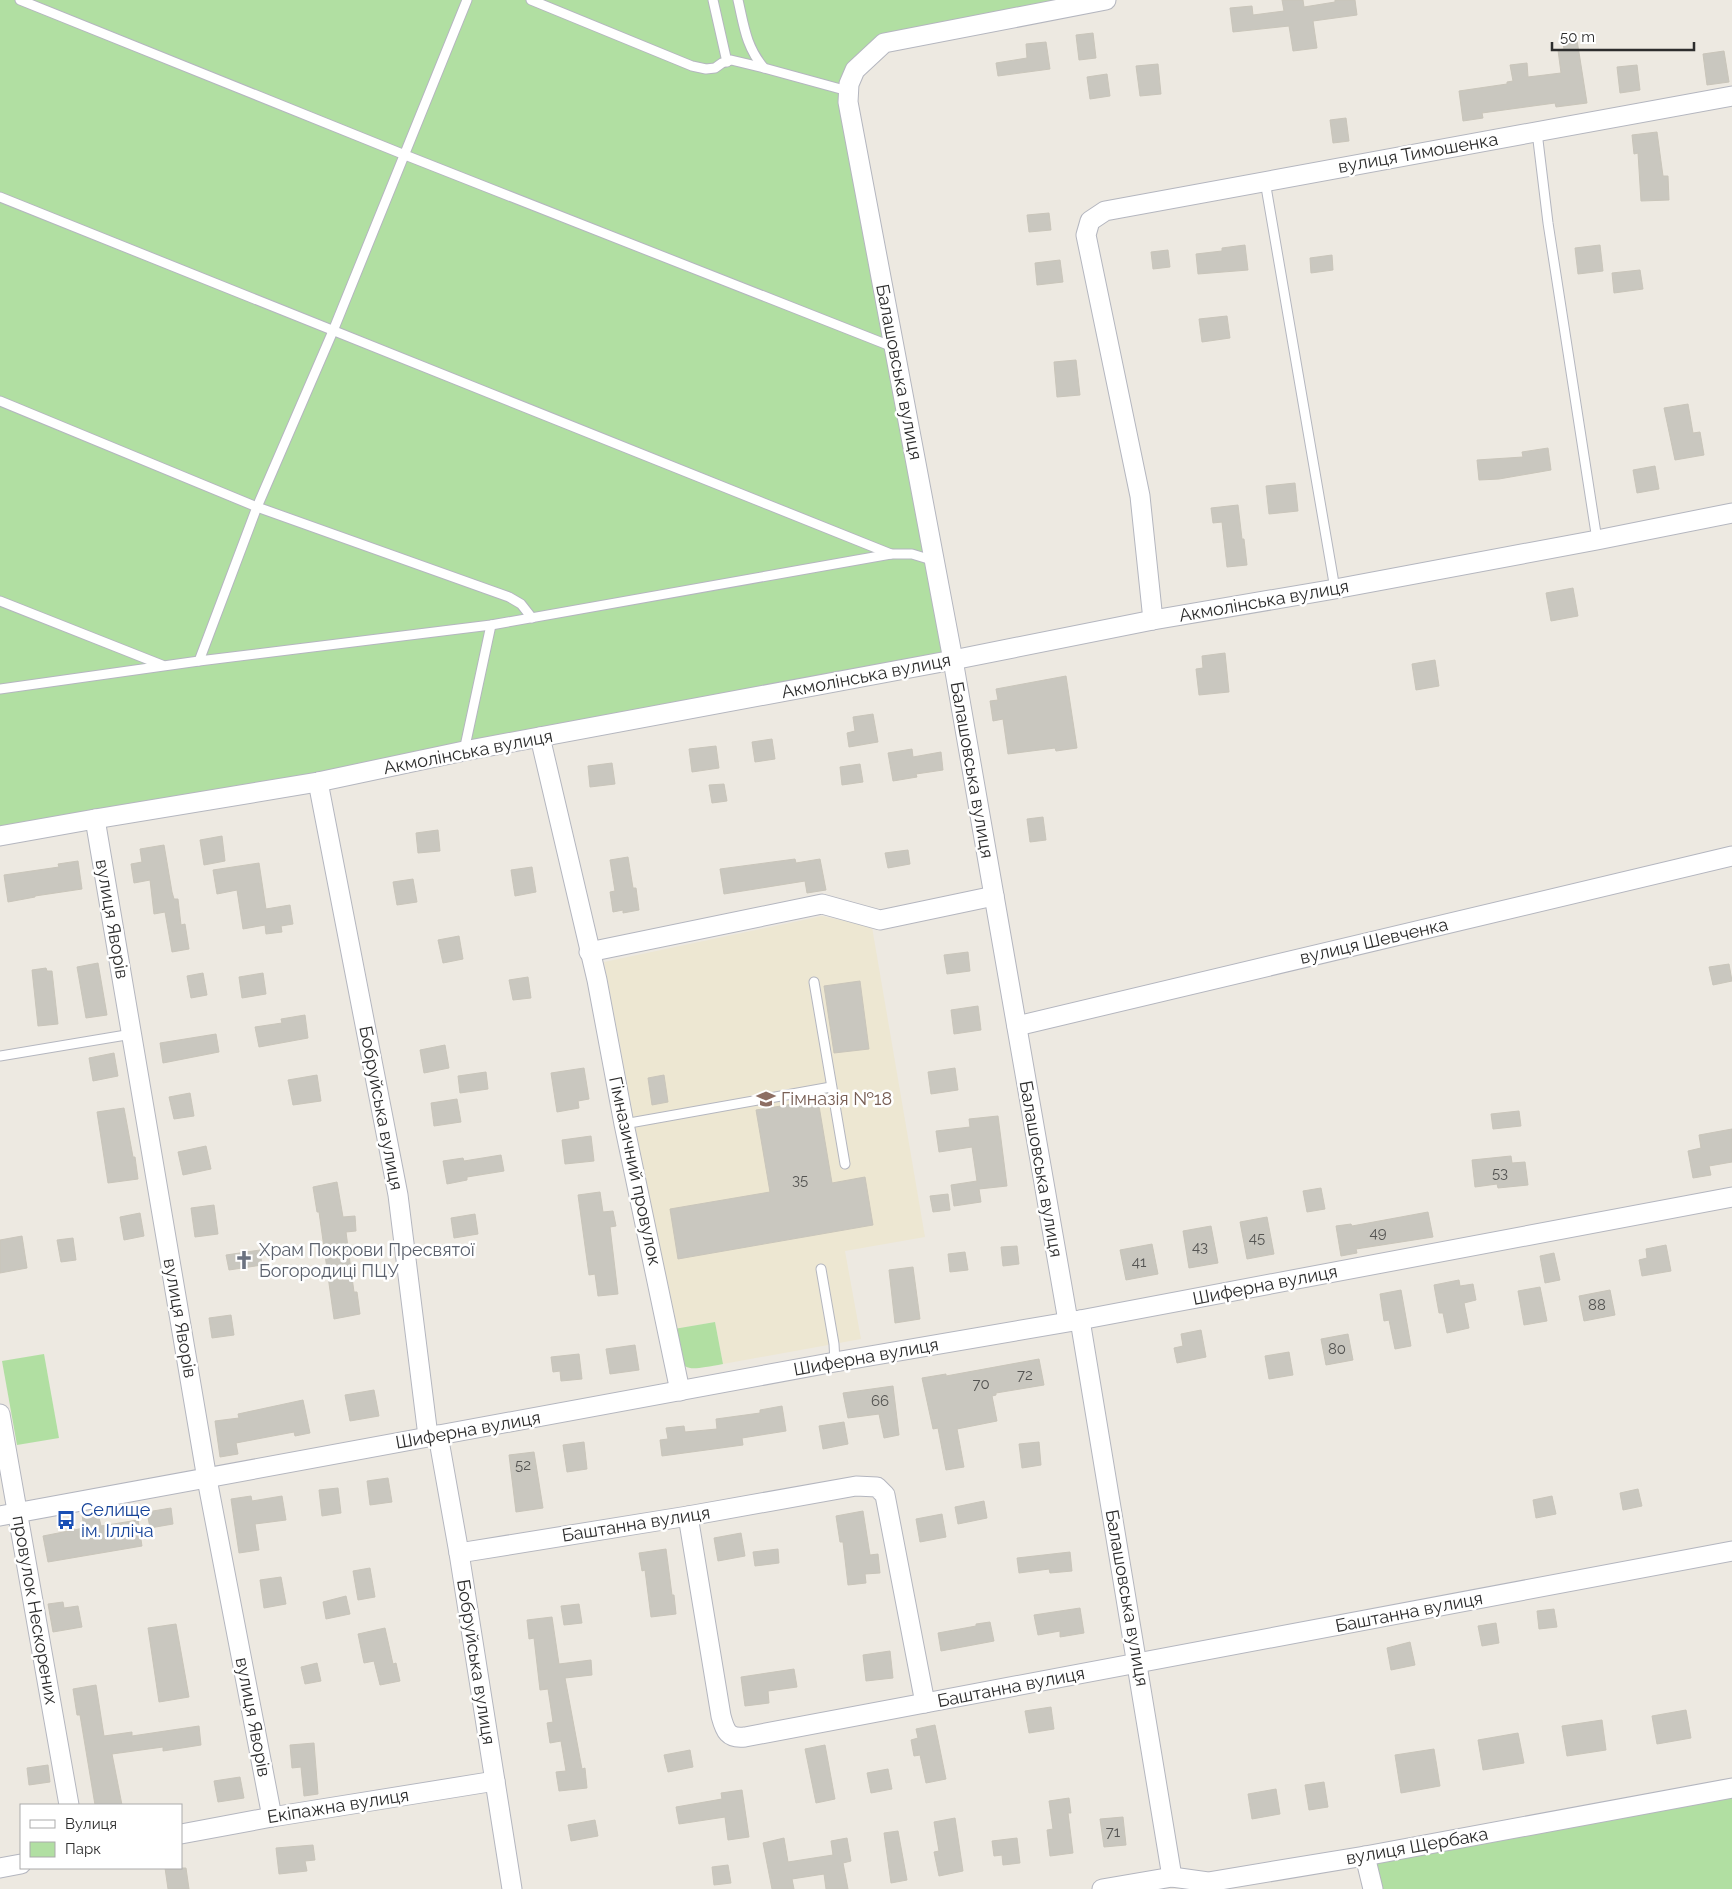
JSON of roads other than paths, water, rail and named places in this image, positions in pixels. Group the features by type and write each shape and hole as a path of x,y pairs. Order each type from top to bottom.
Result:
{"street":[{"path":"848,96 849,84 855,70 884,43 1106,0"},
{"name":"Балашовська вулиця","path":"848,96 953,660 1017,1026 1138,1663 1172,1877"},
{"name":"вулиця Тимошенка","path":"1153,620 1140,496 1086,235 1090,221 1105,210 1732,96"},
{"name":"Акмолінська вулиця","path":"0,836 95,818 318,782 464,751 953,660 1153,620 1336,589 1732,513"},
{"name":"Гімназичний провулок","path":"540,737 596,980 680,1391"},
{"name":"Бобруйська вулиця","path":"318,782 398,1194 433,1436 459,1553 512,1889"},
{"name":"вулиця Яворів","path":"95,818 207,1479 272,1817"},
{"name":"вулиця Шевченка","path":"1017,1026 1732,856"},
{"path":"589,952 822,904 880,920 994,896"},
{"name":"Шиферна вулиця","path":"9,1514 835,1362 1074,1321 1732,1197"},
{"name":"провулок Нескорених","path":"0,1414 9,1514 69,1804"},
{"name":"Баштанна вулиця","path":"459,1553 688,1516 856,1486 877,1487 882,1491 887,1504 925,1703 1732,1551"},
{"path":"688,1516 721,1716 726,1733 729,1736 734,1738 744,1737 925,1703"},
{"name":"Екіпажна вулиця","path":"182,1834 272,1817 495,1781"},
{"name":"вулиця Щербака","path":"1102,1889 1172,1877 1208,1882 1365,1856 1732,1788"},
{"path":"1365,1856 1373,1889"},
{"path":"0,1868 20,1864"}],"lane":[{"path":"20,0 405,155 894,347"},
{"path":"199,661 257,507 333,332 467,0"},
{"path":"531,0 692,66 706,69 715,68 732,60 740,61 848,96"},
{"path":"713,0 726,62"},
{"path":"738,0 748,43 764,68"},
{"path":"1537,132 1551,242 1597,540"},
{"path":"1266,181 1336,589"},
{"path":"0,197 333,332 892,554"},
{"path":"0,401 257,507 509,597 521,604 532,618"},
{"path":"0,689 199,661 491,625 892,554 912,554 934,561"},
{"path":"0,601 164,666"},
{"path":"464,751 491,625"},
{"path":"814,982 845,1164"},
{"path":"0,1056 132,1034"},
{"path":"624,1124 831,1087"},
{"path":"821,1269 834,1344 835,1362"}],"place":[{"name":"Гімназія №18","path":"766,1099"},
{"name":"Храм Покрови Пресвятої Богородиці ПЦУ","path":"244,1260"},
{"name":"Селище ім. Ілліча","path":"66,1520"}]}
